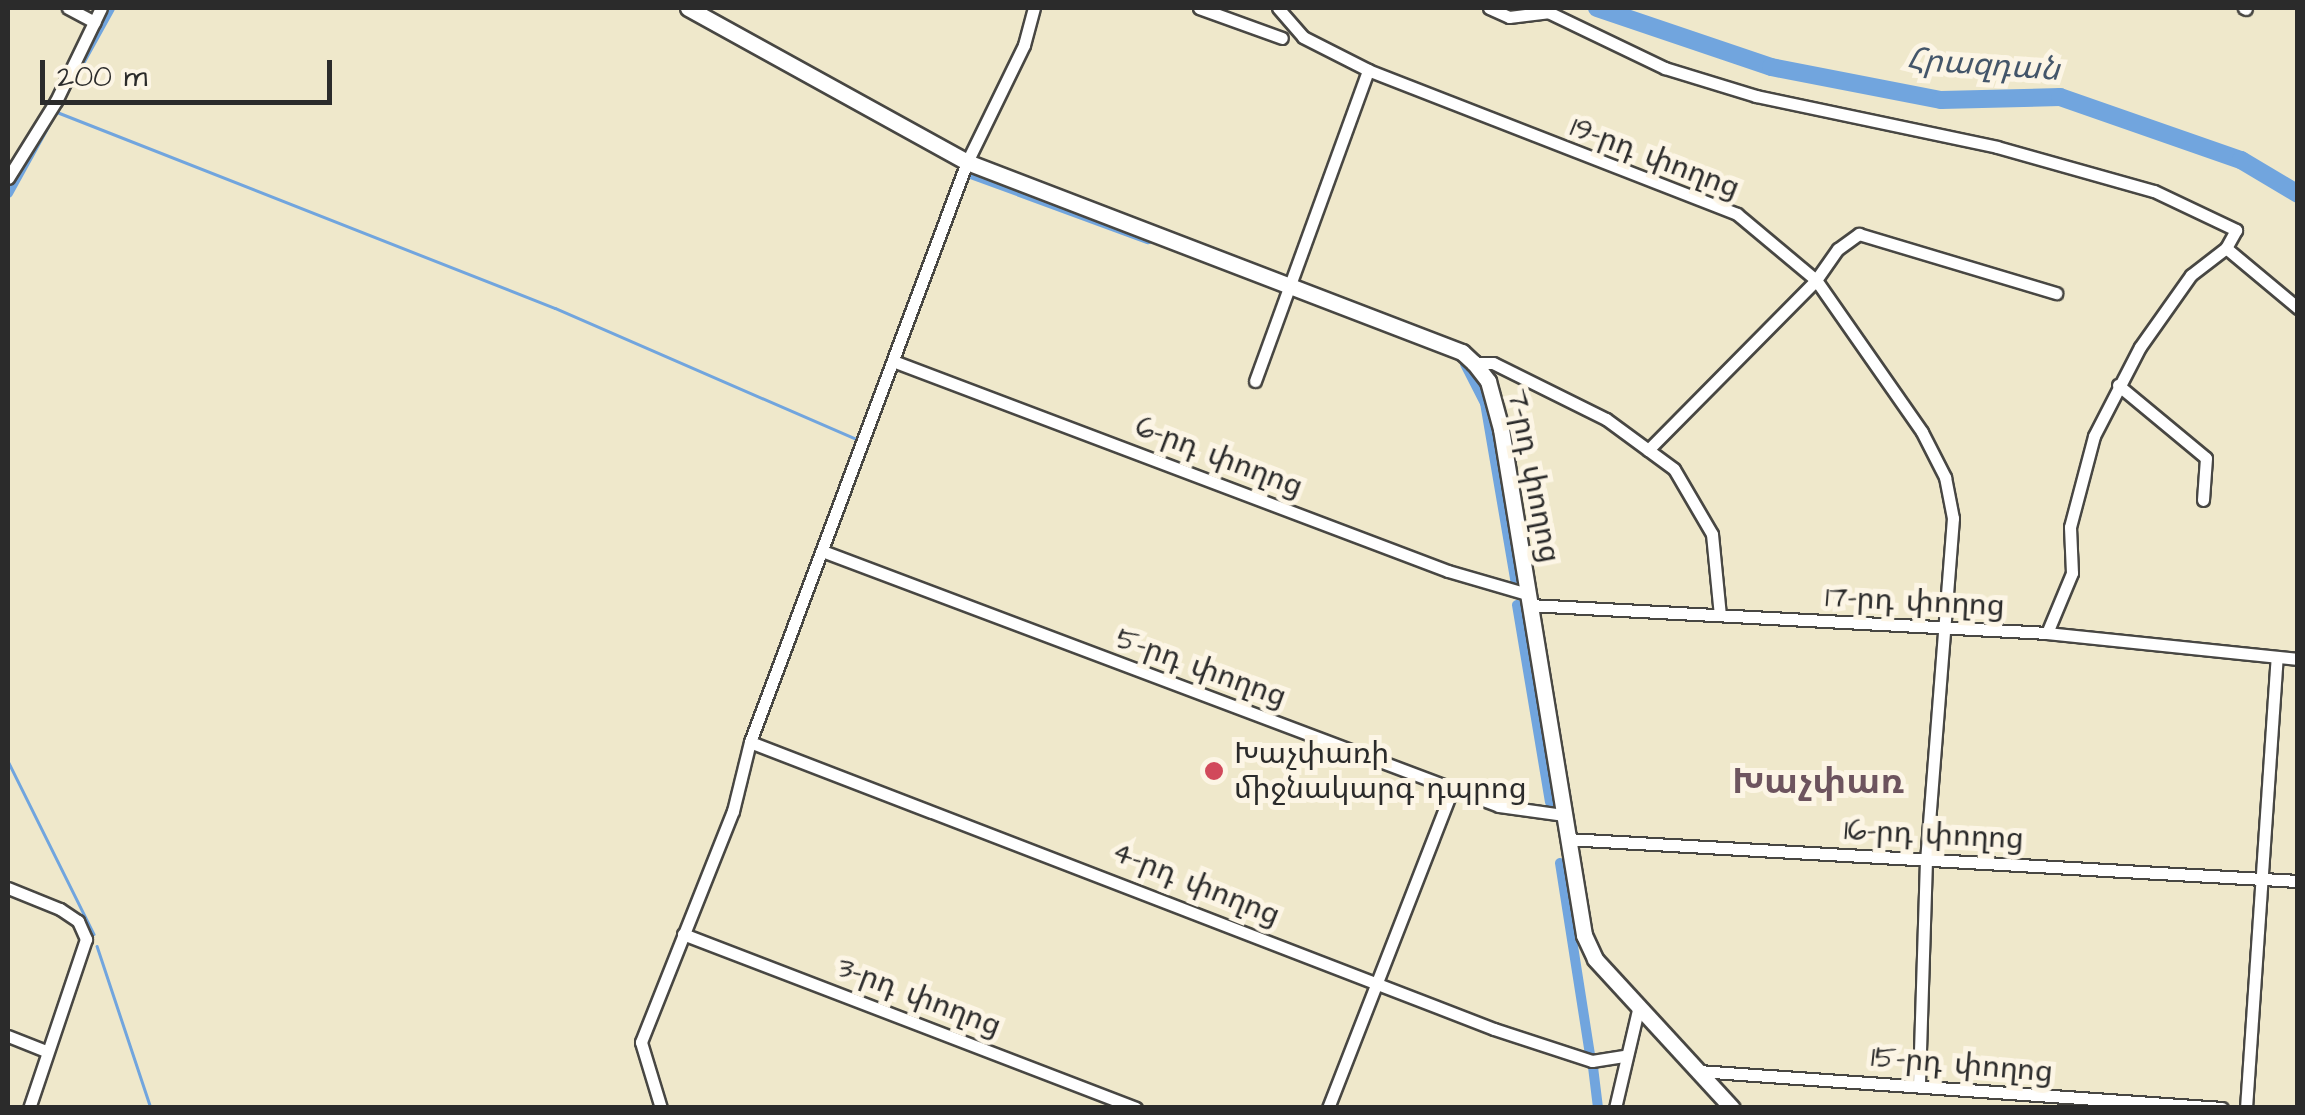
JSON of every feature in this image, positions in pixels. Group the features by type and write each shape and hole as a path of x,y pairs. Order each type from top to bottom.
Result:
{"main road":[{"name":"7-րդ փողոց","path":"688,8 967,162 1462,352 1474,362 1488,381 1502,429 1584,935 1595,959 1732,1108"}],"street":[{"path":"68,8 94,22"},
{"path":"8,178 102,8"},
{"path":"661,1108 641,1042 733,811 750,742 826,552 967,162 1024,46 1034,8"},
{"path":"1199,8 1282,38"},
{"name":"19-րդ փողոց","path":"1278,8 1303,37 1368,70 1737,214 1816,280 1874,357 1945,477 1953,518 1926,860 1920,1086"},
{"path":"1489,8 1509,17 1548,12 1665,68 1756,96 1997,147 2154,191 2236,230 2226,248 2190,275 2118,385 2094,436 2070,527 2072,573 2047,633"},
{"path":"1256,382 1294,287 1368,70"},
{"path":"1648,450 1816,280 1838,249 1860,234 2056,293"},
{"path":"2226,248 2298,308"},
{"name":"6-րդ փողոց","path":"893,361 1528,599"},
{"path":"1474,362 1493,363 1606,418 1674,469 1705,514 1720,616"},
{"path":"2118,385 2206,458 2204,500"},
{"name":"5-րդ փողոց","path":"826,552 1499,806 1564,815"},
{"name":"17-րդ փողոց","path":"1528,599 1945,631 2047,633 2298,659"},
{"path":"2246,1108 2277,658"},
{"name":"4-րդ փողոց","path":"750,742 1562,1052 1592,1061 1624,1056"},
{"path":"1328,1108 1453,788"},
{"name":"16-րդ փողոց","path":"1567,839 2298,881"},
{"path":"8,888 60,908 78,921 86,939 29,1108"},
{"name":"3-րդ փողոց","path":"683,934 1136,1108"},
{"path":"1615,1108 1624,1056 1640,1006"},
{"path":"8,1036 46,1051"},
{"name":"15-րդ փողոց","path":"1698,1071 2222,1108"}],"waterway":[{"path":"8,193 110,8"},
{"name":"Հրազդան","path":"1597,8 1771,67 1941,100 2060,97 2241,160 2298,194"},
{"path":"57,112 555,308 856,439"},
{"path":"971,174 1148,239"},
{"path":"1465,364 1485,403 1516,584"},
{"path":"1517,605 1550,802"},
{"path":"8,761 94,934"},
{"path":"1560,863 1590,1055"},
{"path":"97,946 151,1108"},
{"path":"1593,1067 1598,1108"}],"place":[{"name":"Խաչփառի միջնակարգ դպրոց","path":"1214,771"}],"district":[{"name":"Խաչփառ","path":"1818,783"}]}
